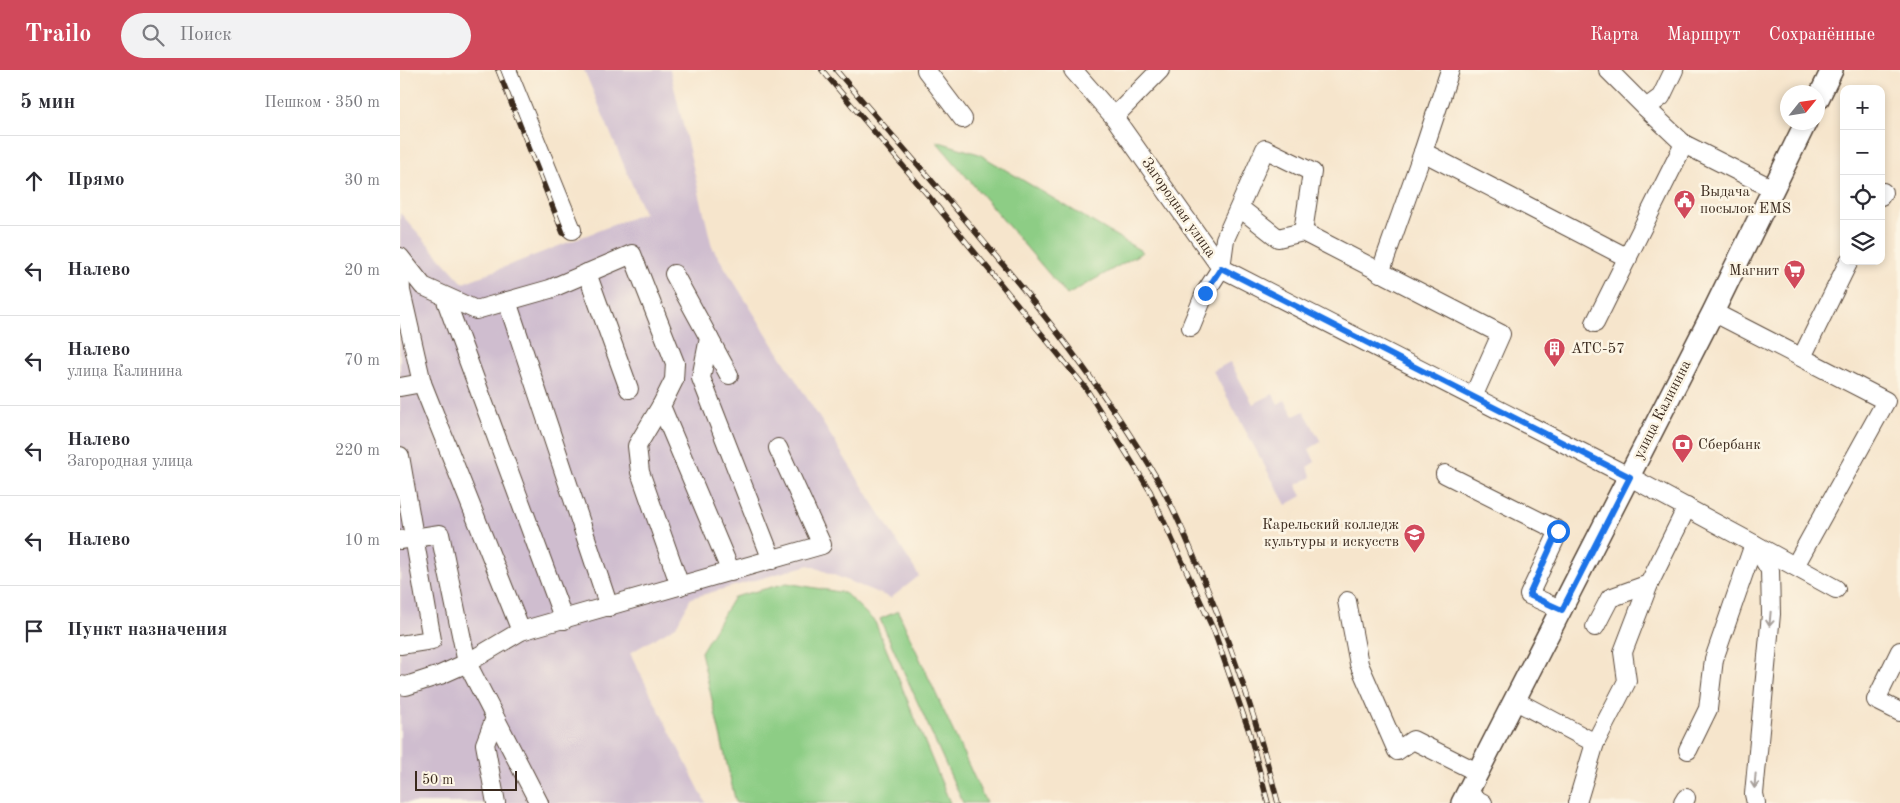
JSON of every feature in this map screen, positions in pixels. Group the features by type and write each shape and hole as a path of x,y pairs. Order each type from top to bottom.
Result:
{"main road":[{"path":"1825,85 1832,70"},
{"name":"улица Калинина","path":"1470,800 1477,772 1516,701 1714,312 1802,130"}],"street":[{"path":"507,70 572,230"},
{"path":"926,70 963,120"},
{"name":"Загородная улица","path":"1073,70 1114,117 1221,268 1630,477 1836,589"},
{"path":"1114,117 1160,70"},
{"path":"1380,273 1450,70"},
{"path":"1608,70 1684,144 1773,189"},
{"path":"1646,108 1661,97 1674,70"},
{"path":"1595,323 1684,144"},
{"path":"1191,327 1205,293 1221,268 1226,239 1265,149 1312,172 1303,232"},
{"path":"1423,152 1628,258"},
{"path":"1240,208 1278,238 1303,232 1502,334 1473,397"},
{"path":"400,257 423,286 476,310 550,289 632,254 675,362 674,380 662,406 637,446 640,472 680,586"},
{"path":"1802,357 1847,265"},
{"path":"400,268 401,291 422,383 521,631"},
{"path":"587,273 629,389"},
{"path":"674,274 729,375"},
{"path":"446,298 564,620"},
{"path":"507,301 609,607"},
{"path":"1714,312 1886,401 1795,566"},
{"path":"709,338 701,378 772,560"},
{"path":"400,387 422,383"},
{"path":"662,406 731,572"},
{"path":"400,685 406,686 440,675 468,663 521,631 822,546 778,448"},
{"path":"400,456 407,539 432,640 400,645"},
{"path":"1444,474 1558,531 1529,595 1562,610"},
{"path":"1577,803 1595,743 1627,681 1623,652 1649,584 1687,507"},
{"path":"407,539 440,534 468,663 539,803"},
{"path":"1754,544 1770,570 1770,614 1754,794 1756,803"},
{"path":"1688,750 1708,708 1714,659 1754,544"},
{"path":"1595,627 1610,598 1649,584"},
{"path":"1347,601 1359,664 1397,751 1413,740 1477,772"},
{"path":"1900,651 1876,700 1900,712"},
{"path":"1516,701 1595,743"},
{"path":"495,718 485,744 496,803"}],"shaded area":[{"path":"584,70 670,70 712,247 919,576 891,598 809,565 691,598 676,626 630,653 706,803 400,803 400,213 463,283 644,213"},
{"path":"1230,362 1253,404 1273,394 1278,404 1285,400 1294,416 1304,411 1321,442 1309,449 1315,462 1307,467 1312,477 1296,485 1302,496 1286,505 1213,371"}],"green space":[{"path":"936,141 979,154 1143,252 1067,295"},
{"path":"787,583 845,593 875,622 950,803 736,803 701,652 734,597"},
{"path":"898,611 986,803 963,803 880,619"}],"railway":[{"path":"498,70 563,233"},
{"path":"822,70 931,199 1085,387 1150,491 1214,631 1249,731 1268,803"},
{"path":"836,70 961,215 1042,313 1118,416 1152,470 1182,528 1232,652 1252,712 1278,803"}],"place":[{"name":"Выдача посылок EMS","path":"1684,220"},
{"name":"Магнит","path":"1795,290"},
{"name":"АТС-57","path":"1555,368"},
{"name":"Сбербанк","path":"1682,464"},
{"name":"Карельский колледж культуры и искусств","path":"1415,553"}],"route":[{"path":"1205,293 1221,268 1630,477 1562,610 1529,595 1558,531"}]}
